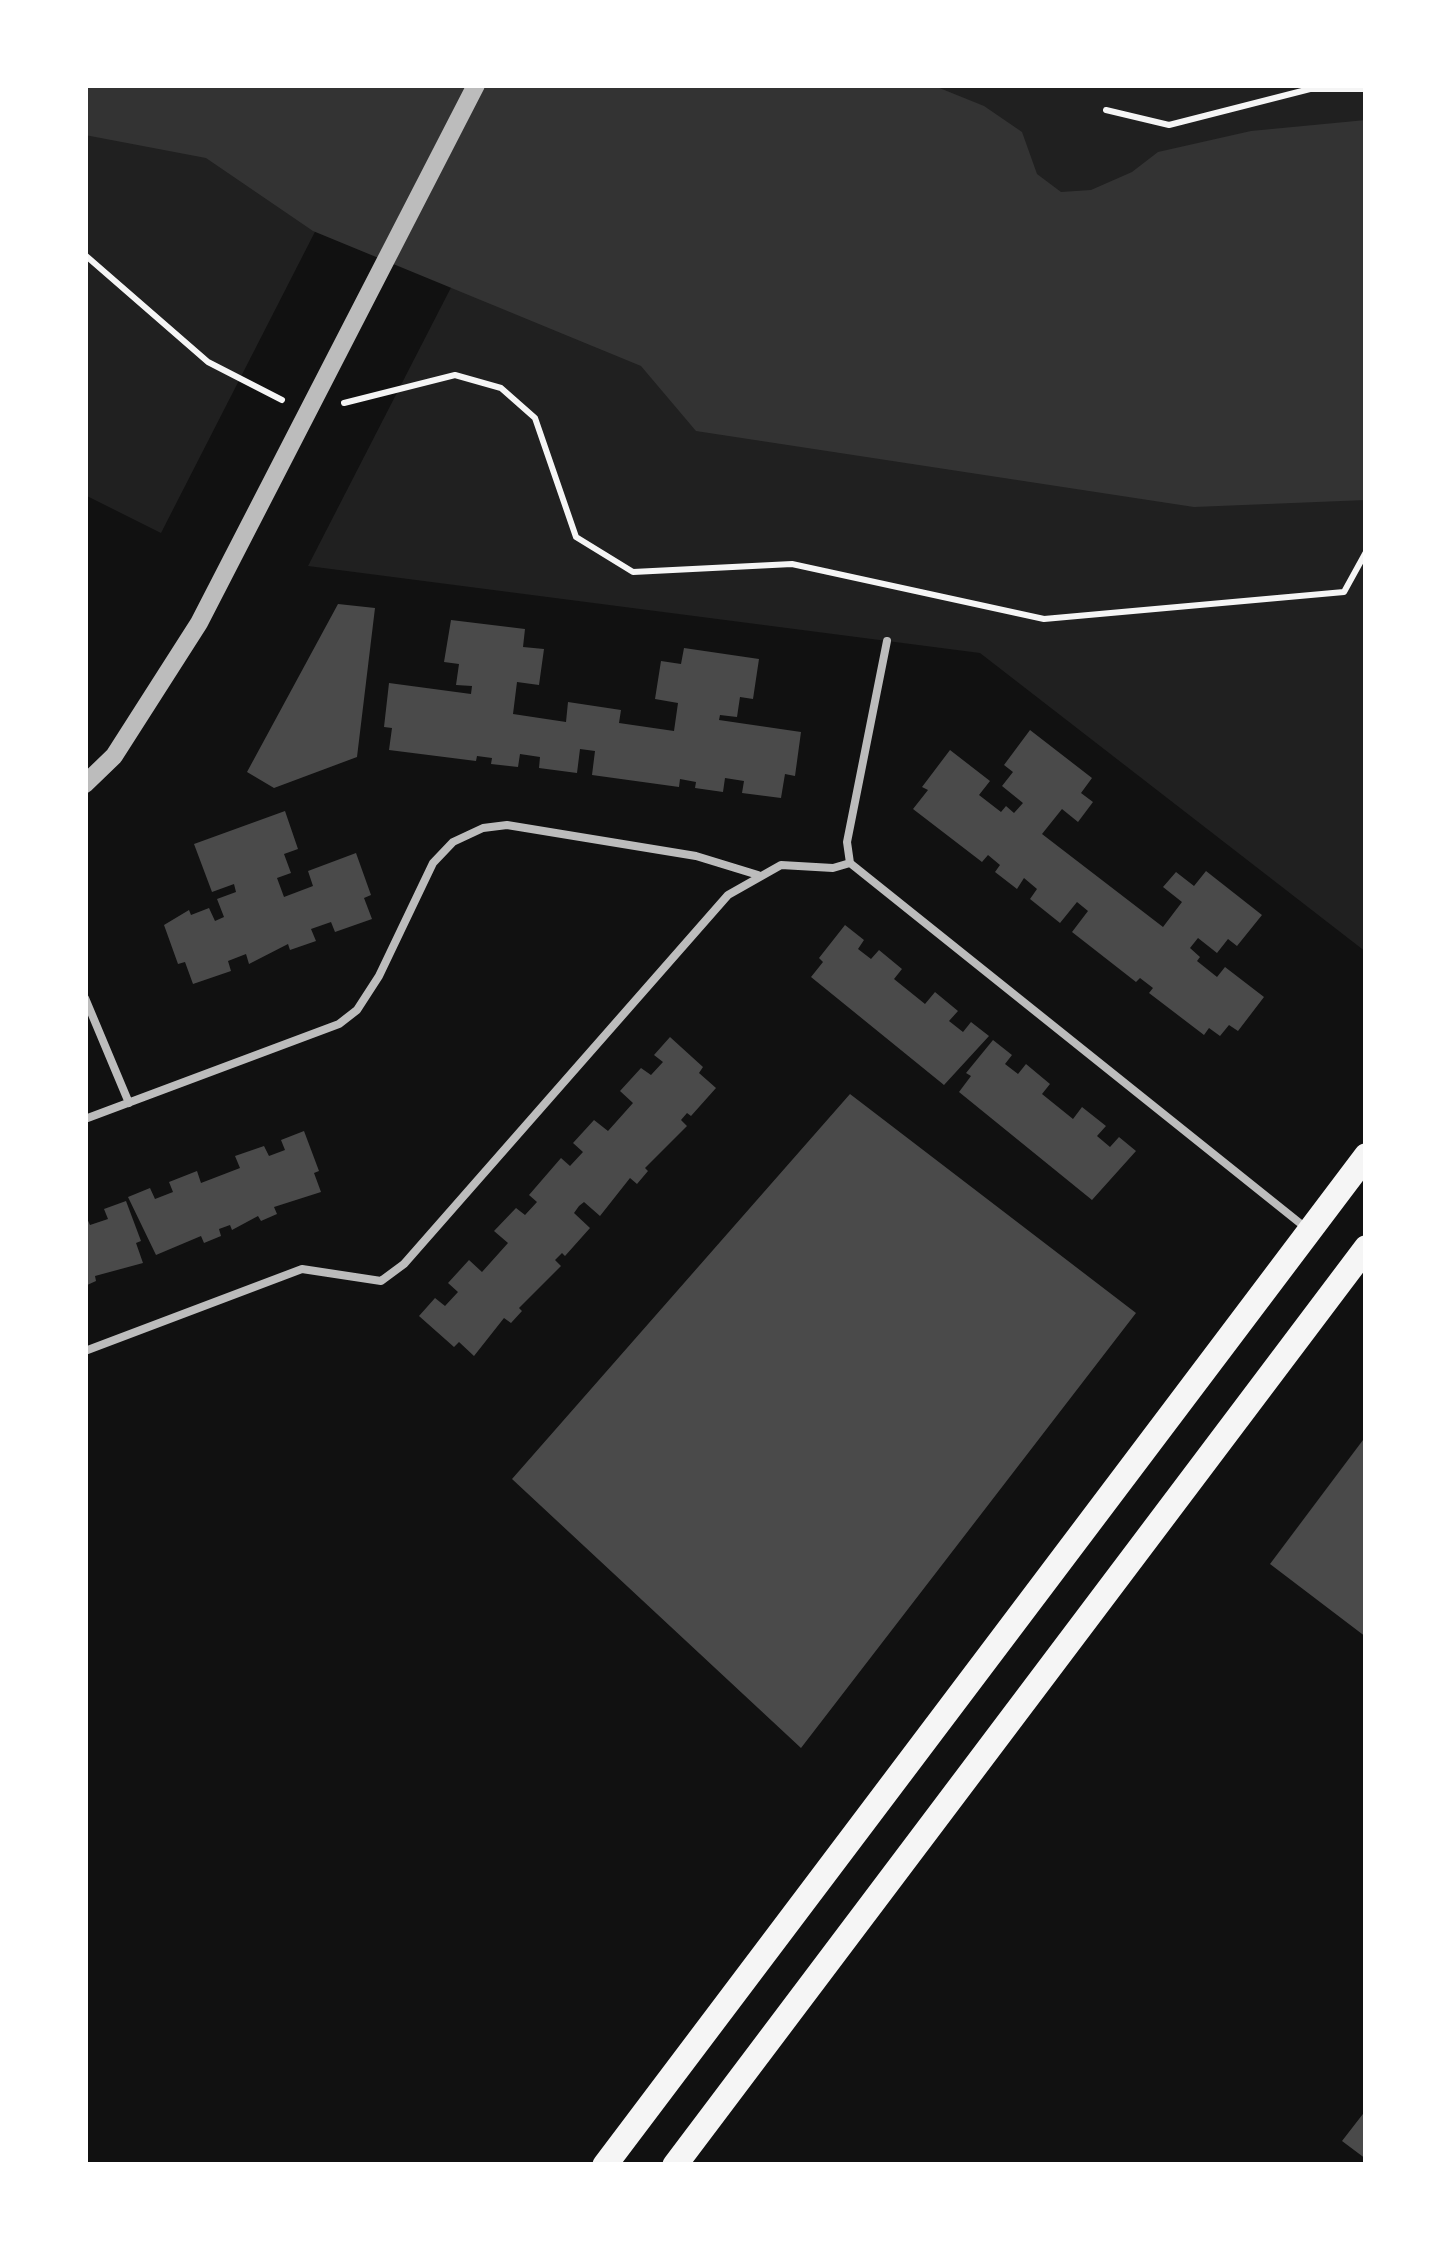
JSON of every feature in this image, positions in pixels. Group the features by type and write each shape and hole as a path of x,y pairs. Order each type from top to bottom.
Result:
{"main road":[{"path":"605,2165 1366,1156"},
{"path":"675,2165 1366,1248"}],"street":[{"path":"85,784 114,756 200,623 476,85"}],"lane":[{"path":"887,641 846,842 850,863 1309,1231"},
{"path":"85,1119 339,1024 357,1010 380,976 434,863 453,842 483,828 507,825 696,856 758,875"},
{"path":"85,1350 292,1272 380,1281 404,1264 719,906 758,875 781,865 833,868 850,863"},
{"path":"85,998 130,1103"}],"path":[{"path":"1106,110 1168,125 1310,88 1366,89"},
{"path":"85,256 208,362 310,414 379,392 454,375 501,388 535,418 576,536 633,572 792,564 902,584 1044,619 1344,592 1366,552"}],"shaded area":[{"path":"85,85 390,85 161,533 85,495"},
{"path":"85,85 932,85 984,106 1022,132 1037,174 1061,192 1091,190 1132,172 1158,152 1251,131 1366,120 1366,500 1194,507 696,431 641,366 313,231 206,158 85,135"},
{"path":"555,85 1366,85 1366,952 980,653 308,566"}],"building":[{"path":"338,604 375,608 357,757 274,788 247,772"},
{"path":"451,620 525,629 523,647 544,649 539,685 517,682 513,714 566,722 568,702 621,710 619,723 674,731 678,703 655,699 661,661 681,664 684,648 759,659 753,699 740,697 737,717 720,715 719,720 801,732 795,776 785,774 781,798 742,793 744,781 725,778 723,792 695,788 696,782 680,779 679,787 592,775 595,751 580,749 577,773 539,768 540,757 520,754 518,767 491,764 492,758 477,756 476,761 389,750 392,728 384,727 389,683 471,694 472,686 456,685 459,664 444,662"},
{"path":"1030,730 1092,778 1081,793 1093,802 1078,822 1062,809 1042,834 1163,927 1182,902 1163,887 1176,872 1194,886 1206,871 1262,915 1237,946 1228,939 1217,953 1198,938 1190,948 1200,957 1197,961 1217,977 1225,967 1264,997 1238,1031 1229,1025 1220,1036 1209,1028 1204,1035 1149,993 1153,988 1140,978 1136,982 1072,932 1088,911 1077,902 1060,923 1030,899 1037,889 1024,878 1017,889 995,872 1000,865 988,855 982,862 913,809 928,790 922,787 950,750 990,781 979,795 1001,812 1006,806 1014,813 1023,803 1002,786 1013,772 1004,765"},
{"path":"285,811 298,849 284,854 291,873 277,878 284,897 313,886 308,871 356,853 371,895 364,898 372,919 335,932 331,922 311,929 316,941 290,950 288,944 249,964 246,954 228,961 231,971 193,984 185,962 178,964 164,925 189,910 191,915 209,908 215,921 224,917 217,899 236,892 234,884 212,892 194,844"},
{"path":"845,925 864,940 858,949 871,959 879,950 902,969 894,979 925,1004 935,992 958,1011 949,1021 963,1032 971,1022 989,1036 944,1085 811,977 823,962 819,958"},
{"path":"670,1037 703,1067 699,1073 716,1088 691,1116 687,1113 681,1120 687,1126 645,1168 648,1171 637,1184 630,1178 600,1216 584,1202 579,1206 574,1213 590,1228 565,1256 562,1253 555,1260 561,1266 519,1308 522,1311 511,1323 504,1318 474,1356 459,1342 454,1347 419,1316 435,1298 445,1306 458,1292 448,1283 469,1260 482,1272 508,1243 494,1231 516,1208 525,1215 537,1202 529,1195 561,1158 570,1166 583,1152 573,1143 594,1120 608,1131 633,1103 620,1091 641,1068 651,1075 663,1062 654,1055"},
{"path":"993,1040 1012,1055 1005,1064 1018,1074 1026,1064 1050,1084 1042,1094 1073,1119 1082,1107 1106,1126 1097,1136 1110,1147 1119,1137 1136,1151 1092,1200 959,1092 971,1076 966,1073"},
{"path":"850,1094 1136,1313 801,1748 512,1479"},
{"path":"304,1131 319,1171 314,1173 321,1192 274,1207 277,1214 261,1221 258,1216 232,1230 230,1225 219,1229 221,1236 204,1243 201,1236 156,1255 128,1197 150,1188 155,1199 173,1192 169,1182 197,1171 201,1183 240,1168 235,1156 264,1146 269,1156 285,1150 281,1140"},
{"path":"126,1201 141,1241 136,1243 143,1263 95,1276 96,1281 85,1286 85,1214 90,1225 108,1219 104,1209"},
{"path":"1366,1436 1366,1637 1270,1564"},
{"path":"1366,2110 1366,2159 1342,2141"}]}
